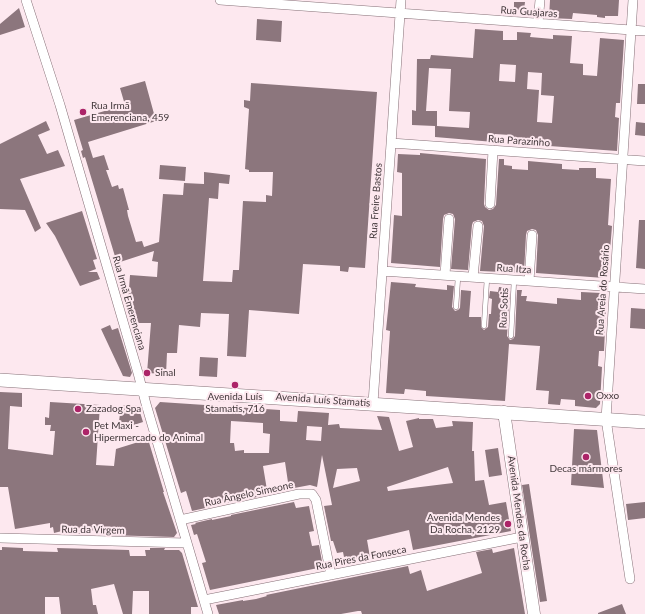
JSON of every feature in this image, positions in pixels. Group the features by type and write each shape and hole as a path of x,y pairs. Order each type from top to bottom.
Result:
{"main road":[{"name":"Avenida Luís Stamatis","path":"0,380 645,422"}],"street":[{"name":"Rua Irmã Emerenciana","path":"26,0 60,105 143,389 186,543 208,614"},
{"name":"Rua Guajaras","path":"220,0 645,31"},
{"name":"Rua Freire Bastos","path":"373,404 401,0"},
{"path":"538,23 540,0"},
{"name":"Rua Areia do Rosário","path":"630,579 606,419 633,0"},
{"name":"Rua Parazinho","path":"391,143 645,161"},
{"path":"490,204 493,150"},
{"path":"445,276 449,219"},
{"path":"473,277 478,226"},
{"path":"529,281 532,235"},
{"name":"Rua Itza","path":"382,271 645,289"},
{"name":"Avenida Mendes da Rocha","path":"504,412 534,614"},
{"name":"Rua Ângelo Simeone","path":"180,520 299,494 312,494 316,500 331,575"},
{"name":"Rua Pires da Fonseca","path":"204,600 522,536"},
{"name":"Rua da Virgem","path":"0,538 186,543"}],"lane":[{"path":"456,307 458,276"},
{"path":"484,326 487,278"},
{"name":"Rua Sotis","path":"511,336 514,280"}],"building":[{"path":"550,0 619,0 618,16 605,16 605,18 597,17 597,15 573,13 572,19 549,18"},
{"path":"514,2 525,2 524,10 514,10"},
{"path":"19,8 25,27 0,35 0,24"},
{"path":"257,19 282,21 281,42 256,40"},
{"path":"475,29 503,31 503,40 517,40 517,32 531,33 530,37 553,39 553,35 572,36 570,63 583,64 583,75 597,76 600,38 624,40 620,103 616,103 615,117 619,118 617,151 509,143 510,135 495,134 494,142 435,137 435,126 412,125 412,110 416,111 417,59 430,59 431,55 473,58","holes":["500,64 516,65 515,82 499,81","429,68 451,69 449,111 470,112 469,128 437,126 437,111 426,111","528,72 542,73 541,95 554,96 552,123 537,122 539,90 527,89"]},
{"path":"145,81 156,121 88,142 93,158 104,155 109,170 106,170 112,187 118,185 119,189 123,188 129,210 127,210 128,216 136,242 142,241 144,247 159,242 163,194 183,195 184,183 204,184 204,172 230,175 229,184 219,183 218,199 209,198 203,281 232,282 233,270 239,270 243,201 266,202 266,195 272,196 273,172 249,172 249,170 245,169 249,109 244,107 244,100 250,101 251,83 377,92 365,268 349,267 348,272 340,271 340,266 303,264 299,314 249,310 246,357 227,356 229,314 201,313 200,327 179,325 177,353 167,353 166,374 147,373 151,323 134,323 128,303 130,275 157,277 158,262 152,261 154,251 117,263 85,157 83,158 81,151 83,150 74,120 125,105 120,88"},
{"path":"638,84 645,84 645,104 637,104"},
{"path":"46,121 50,130 38,135 47,154 58,150 65,166 20,179 41,228 35,232 25,210 0,209 0,144"},
{"path":"636,122 645,123 645,136 635,135"},
{"path":"420,153 486,159 484,204 489,210 493,209 496,205 499,159 504,159 504,165 512,166 512,169 528,170 528,161 562,164 562,169 579,170 579,168 596,168 596,178 611,179 608,225 612,226 608,275 604,278 536,273 538,235 536,230 532,229 527,231 526,235 524,273 480,271 484,226 482,221 478,220 473,222 472,225 468,270 451,269 455,219 453,214 449,213 444,215 443,219 440,267 391,263 394,215 402,216 402,173 397,172 398,154 420,155"},
{"path":"160,165 186,167 185,181 159,179"},
{"path":"82,211 97,259 93,260 96,269 88,272 97,272 100,279 80,286 55,236 46,223"},
{"path":"639,220 645,220 645,269 636,268"},
{"path":"391,282 416,284 415,287 447,290 447,285 454,286 452,307 455,311 460,308 461,290 471,291 469,317 481,317 481,327 484,330 488,327 489,314 491,314 492,299 489,298 490,291 498,292 499,287 510,288 507,336 510,340 515,336 517,290 522,290 521,296 527,296 526,301 557,304 557,298 581,300 581,292 601,293 602,303 606,303 606,308 604,351 599,351 598,366 602,367 600,404 596,408 575,406 575,400 561,399 560,405 548,404 549,391 536,390 540,346 509,344 505,401 426,396 426,391 405,389 404,394 386,393 390,331 386,330"},
{"path":"631,308 645,309 645,329 630,328"},
{"path":"110,325 112,330 118,328 132,373 130,377 123,376 101,329"},
{"path":"200,357 218,358 217,377 199,376"},
{"path":"0,392 22,393 22,407 10,406 8,449 53,455 55,431 50,431 51,425 45,425 45,417 49,418 50,402 100,405 96,465 114,466 116,449 148,439 163,492 177,533 174,537 107,535 106,530 95,532 94,530 79,534 67,534 66,530 54,533 53,527 50,528 50,523 15,529 8,487 0,487"},
{"path":"160,402 280,410 280,421 297,422 298,411 329,413 328,425 339,424 340,428 382,430 377,416 389,417 399,451 413,447 406,421 419,418 433,419 436,428 453,426 452,421 473,422 472,451 474,451 475,481 484,480 489,505 506,502 511,531 413,550 409,530 367,540 370,557 348,560 347,556 344,557 343,552 337,553 333,541 331,541 324,506 332,505 322,455 317,487 310,485 289,489 285,462 263,466 267,490 261,491 262,496 210,505 210,507 192,511 186,491 181,493 155,408","holes":["231,421 263,423 263,433 270,434 269,453 244,453 244,450 235,451 234,443 230,443","307,426 322,427 321,441 306,440","448,467 453,483 388,491 387,487","357,468 360,481 333,488 337,469"]},
{"path":"121,405 138,406 143,422 118,430"},
{"path":"574,429 597,430 604,488 571,485"},
{"path":"498,448 502,475 489,477 485,450"},
{"path":"529,484 547,601 540,602 522,485"},
{"path":"294,502 296,508 309,506 314,531 309,532 312,546 319,545 323,567 210,590 202,563 206,562 197,534 194,535 191,525 212,519"},
{"path":"645,502 645,518 628,520 626,504"},
{"path":"2,547 23,548 23,551 58,552 57,548 129,550 130,556 146,556 145,550 150,550 150,548 179,550 182,553 198,607 191,607 191,614 149,614 149,591 133,591 132,614 123,614 114,584 91,589 93,605 96,605 98,614 61,614 59,597 45,597 45,614 0,614 0,550 2,550"},
{"path":"514,548 525,614 362,614 361,611 358,611 341,614 219,614 216,605 256,599 267,596 266,595 408,566 410,574 421,570 427,591 482,573 476,552 492,549 493,553"},
{"path":"622,604 626,614 598,614 598,613"}],"place":[{"name":"Rua Irmã Emerenciana, 459","path":"83,112"},
{"name":"Sinal","path":"147,373"},
{"name":"Avenida Luís Stamatis, 716","path":"235,385"},
{"name":"Oxxo","path":"588,396"},
{"name":"Zazadog Spa","path":"78,409"},
{"name":"Pet Maxi - Hipermercado do Animal","path":"86,432"},
{"name":"Decas mármores","path":"586,457"},
{"name":"Avenida Mendes Da Rocha, 2129","path":"508,524"}]}
